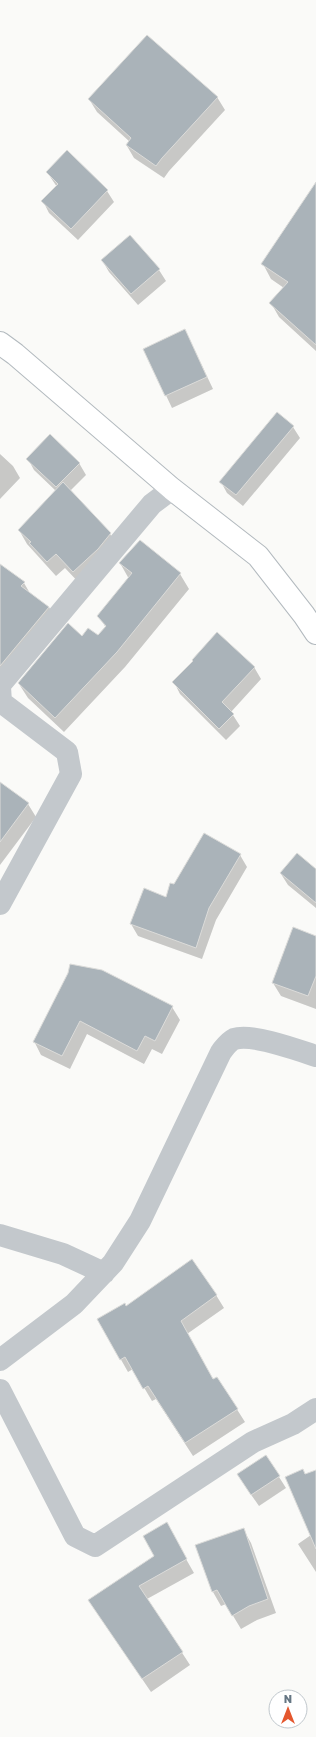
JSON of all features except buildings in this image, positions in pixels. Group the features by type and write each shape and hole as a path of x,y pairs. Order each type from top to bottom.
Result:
{"street":[{"path":"0,343 15,354 172,489 258,556 304,615 316,633"},
{"path":"0,904 71,774 67,752 1,702 0,686 152,504 172,489"},
{"path":"0,1360 74,1304 113,1263 140,1221 221,1052 229,1042 236,1039 245,1038 278,1044 316,1056"},
{"path":"0,1235 63,1254 104,1272"},
{"path":"0,1390 75,1536 95,1546 252,1442 293,1424 316,1409"}]}
